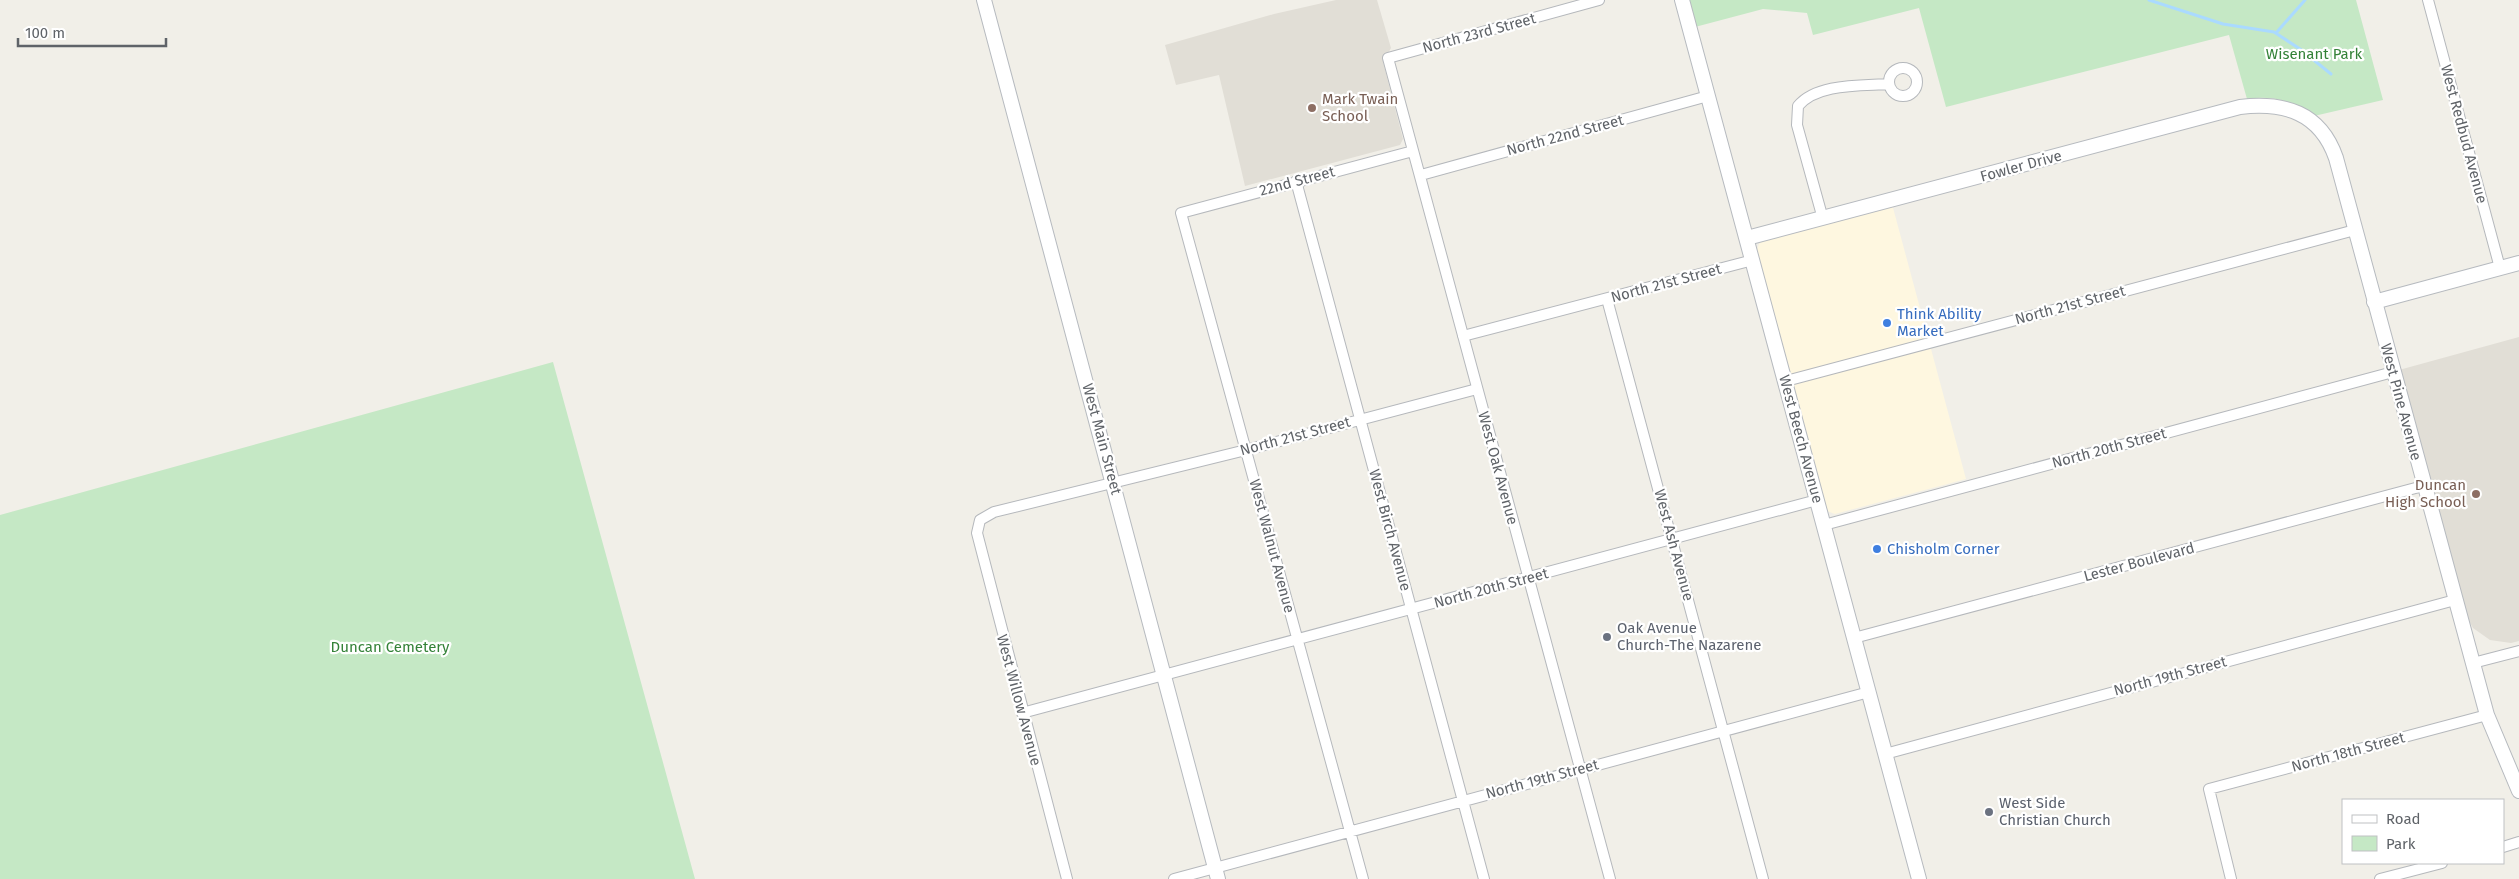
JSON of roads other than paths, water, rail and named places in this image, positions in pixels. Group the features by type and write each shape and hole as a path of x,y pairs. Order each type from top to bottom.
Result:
{"street":[{"name":"West Main Street","path":"984,0 1217,874"},
{"name":"North 23rd Street","path":"1388,58 1599,0"},
{"name":"West Beech Avenue","path":"1682,0 1919,879"},
{"name":"West Redbud Avenue","path":"2428,0 2500,268"},
{"name":"West Oak Avenue","path":"1388,58 1610,879"},
{"path":"1823,219 1797,125 1798,106 1805,99 1819,92 1889,84"},
{"name":"North 22nd Street","path":"1421,175 1708,96"},
{"name":"Fowler Drive","path":"1747,238 2238,107 2262,104 2294,112"},
{"name":"West Pine Avenue","path":"2294,112 2314,122 2330,142 2487,715 2519,791"},
{"name":"22nd Street","path":"1181,213 1412,151"},
{"name":"West Birch Avenue","path":"1296,181 1484,879"},
{"name":"West Walnut Avenue","path":"1181,213 1296,640 1363,879"},
{"name":"North 21st Street","path":"1786,381 2355,230"},
{"name":"North 21st Street","path":"1463,336 1753,260"},
{"path":"2374,302 2519,263"},
{"name":"West Ash Avenue","path":"1606,299 1673,538 1762,879"},
{"name":"North 20th Street","path":"1824,525 2393,372"},
{"name":"North 21st Street","path":"980,520 994,512 1114,484 1477,389"},
{"name":"Lester Boulevard","path":"1854,638 2423,486"},
{"name":"North 20th Street","path":"1022,713 1818,500"},
{"name":"West Willow Avenue","path":"980,520 977,534 1022,713 1067,879"},
{"name":"North 19th Street","path":"1885,754 2455,600"},
{"path":"2473,663 2519,650"},
{"name":"North 19th Street","path":"1174,879 1217,874 1350,830 1869,692"},
{"name":"North 18th Street","path":"2231,879 2209,789 2487,715"},
{"path":"2504,847 2519,842"},
{"path":"2380,879 2438,864"}],"waterway":[{"path":"2149,0 2223,24 2274,32 2300,49 2331,74"},
{"path":"2276,33 2305,0"}],"place":[{"name":"Mark Twain School","path":"1312,108"},
{"name":"Think Ability Market","path":"1887,323"},
{"name":"Duncan High School","path":"2476,494"},
{"name":"Chisholm Corner","path":"1877,549"},
{"name":"Oak Avenue Church-The Nazarene","path":"1607,637"},
{"name":"West Side Christian Church","path":"1989,812"}],"park label":[{"name":"Wisenant Park","path":"2314,54"},
{"name":"Duncan Cemetery","path":"390,647"}]}
